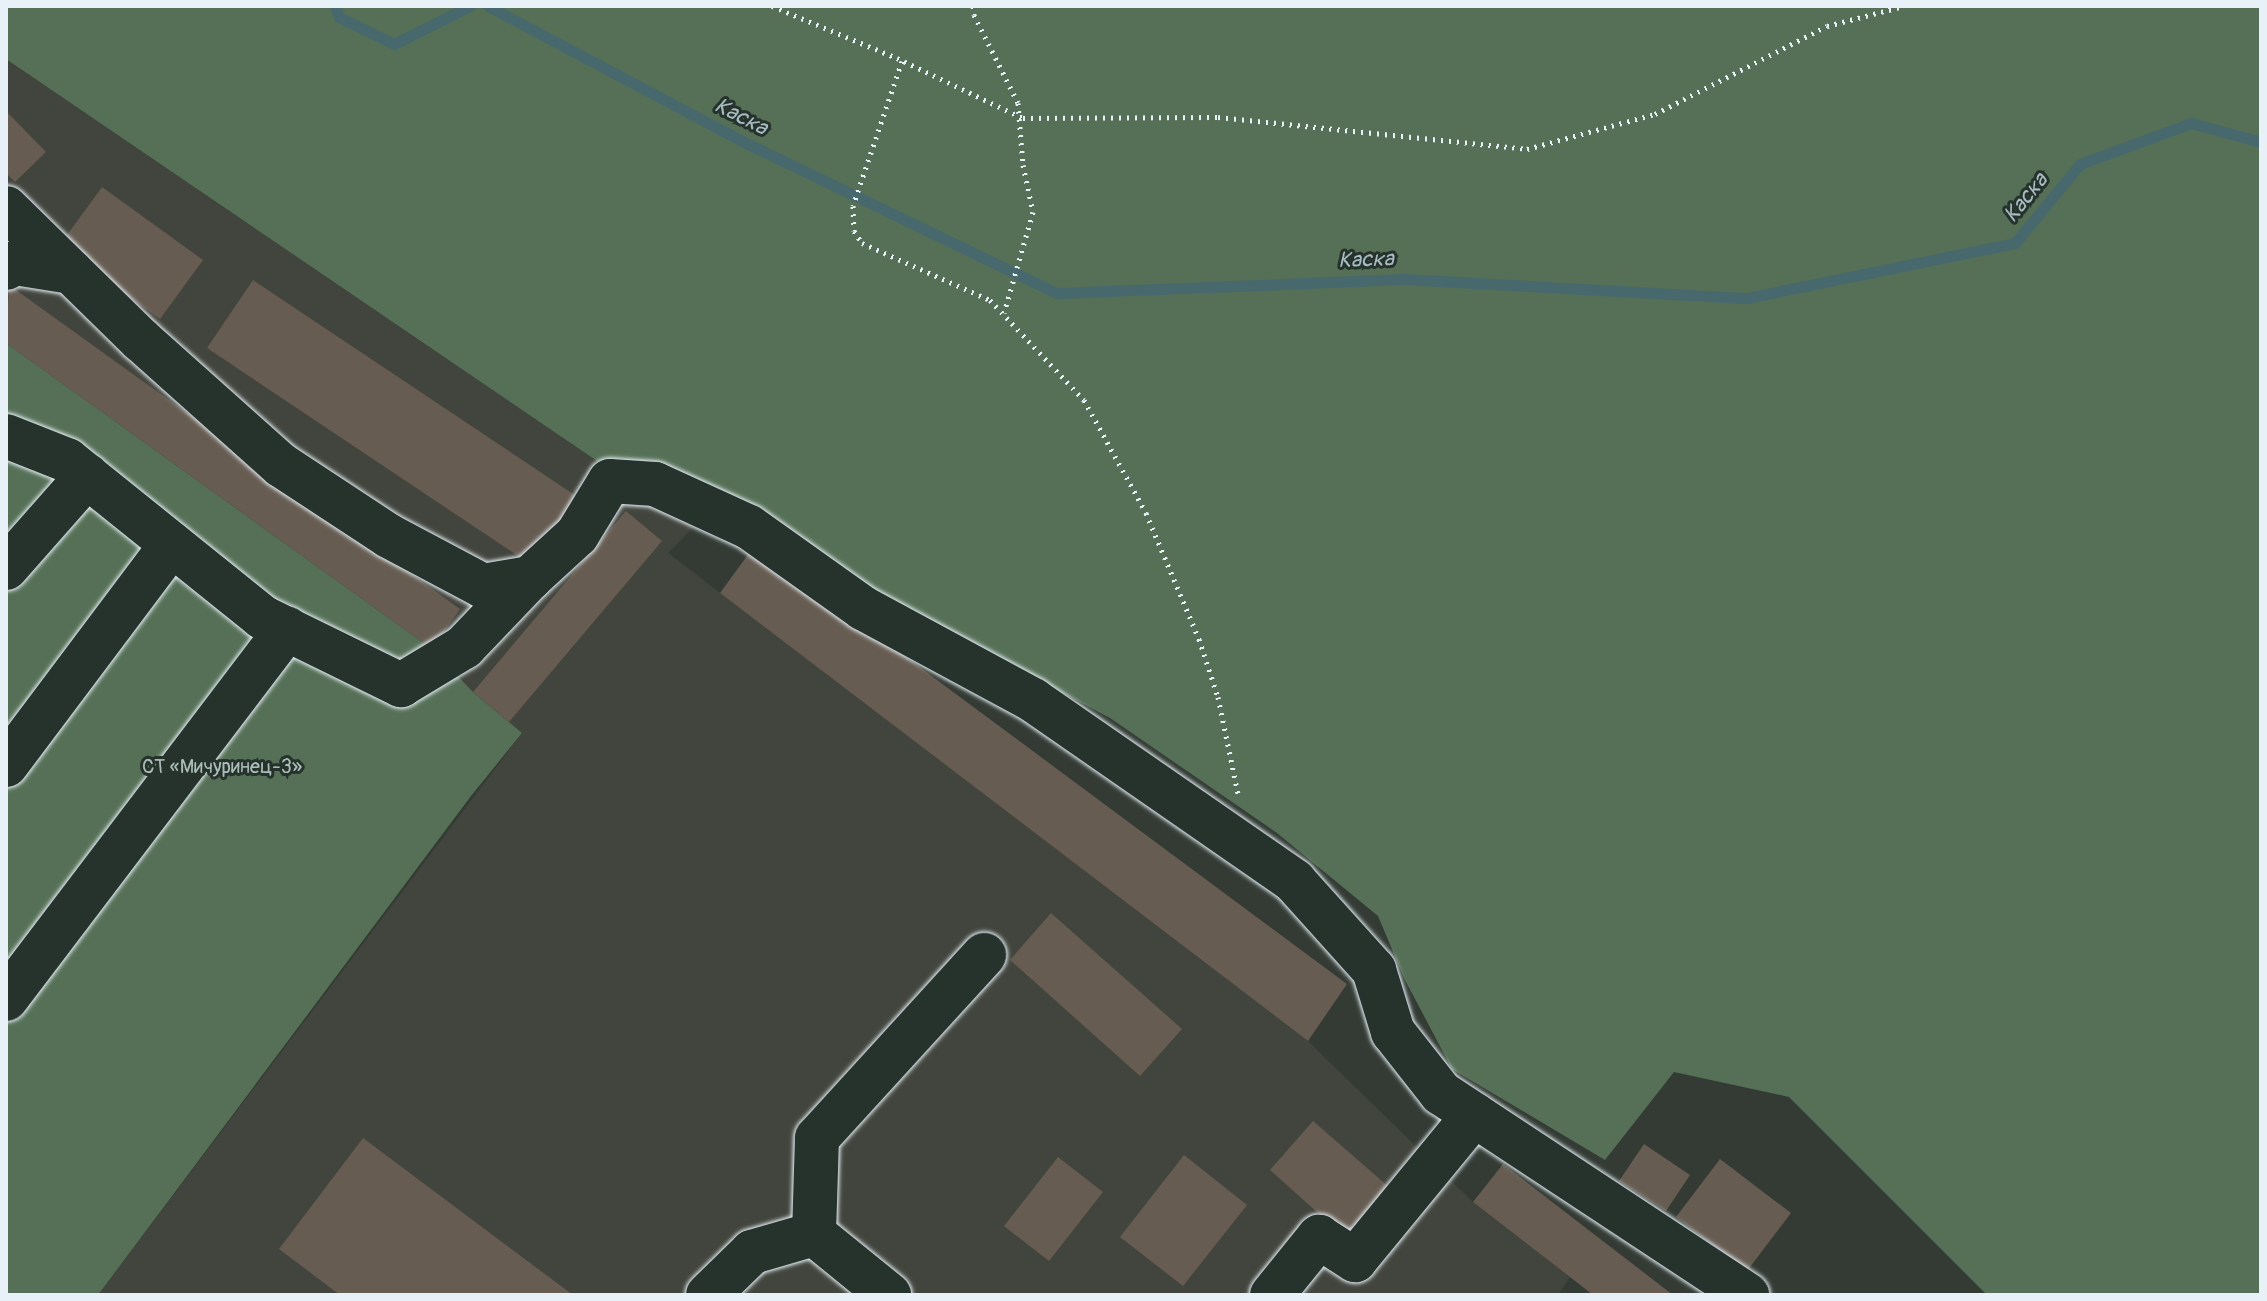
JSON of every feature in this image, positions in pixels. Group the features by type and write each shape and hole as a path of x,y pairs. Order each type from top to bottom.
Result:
{"street":[{"path":"6,208 141,340 281,465 389,536 483,586 530,578"},
{"path":"6,268 15,263 71,272"},
{"path":"6,436 67,460 262,617 401,685 464,647 530,578 577,535 610,481 655,484 749,527 863,608 1033,700 1294,881 1374,970 1393,1032 1441,1093 1747,1295"},
{"path":"6,568 87,476"},
{"path":"6,765 172,544"},
{"path":"6,999 287,629"},
{"path":"814,1234 817,1138 984,955"},
{"path":"1272,1295 1319,1237 1355,1260 1474,1115"},
{"path":"708,1295 752,1252 814,1234"},
{"path":"814,1234 889,1295"}],"path":[{"path":"772,6 902,61 1019,116 1218,117 1527,149 1655,114 1827,26 1904,6"},
{"path":"973,6 974,15 1018,103 1023,165 1033,212 1004,314"},
{"path":"902,61 853,206 854,231 862,243 990,300 1084,400 1146,513 1199,639 1218,697 1250,850"}],"shaded area":[{"path":"6,59 597,461 659,462 727,493 668,553 1308,1041 1473,1202 1570,1277 1558,1295 98,1295 522,733 473,692 432,649 6,343"}],"green space":[{"path":"6,6 2261,6 2261,1295 1987,1295 1789,1097 1674,1072 1605,1160 1452,1069 1405,980 1378,916 1277,833 1110,718 833,571 727,493 659,462 597,461 6,59"},
{"name":"СТ «Мичуринец-3»","path":"6,343 432,649 473,692 522,733 471,796 98,1295 6,1295"}],"building":[{"path":"6,111 46,152 15,182 6,173"},
{"path":"102,187 203,260 160,319 59,246"},
{"path":"253,280 579,498 533,566 207,348"},
{"path":"9,285 460,609 432,649 6,343"},
{"path":"626,511 662,541 509,722 473,692"},
{"path":"755,545 1347,984 1308,1041 720,593"},
{"path":"1051,913 1182,1029 1140,1076 1010,960"},
{"path":"1313,1121 1390,1188 1346,1238 1270,1170"},
{"path":"363,1138 573,1295 340,1295 279,1249"},
{"path":"1644,1144 1690,1175 1666,1211 1619,1181"},
{"path":"1184,1155 1247,1205 1183,1286 1120,1237"},
{"path":"1058,1157 1103,1192 1049,1261 1004,1226"},
{"path":"1720,1159 1791,1213 1747,1271 1676,1217"},
{"path":"1503,1164 1673,1295 1593,1295 1473,1202"}],"waterway":[{"name":"Каска","path":"335,6 339,17 394,44 470,6"},
{"name":"Каска","path":"488,6 742,141 1057,293 1404,279 1747,298 2015,243 2080,164 2191,123 2261,142"}]}
